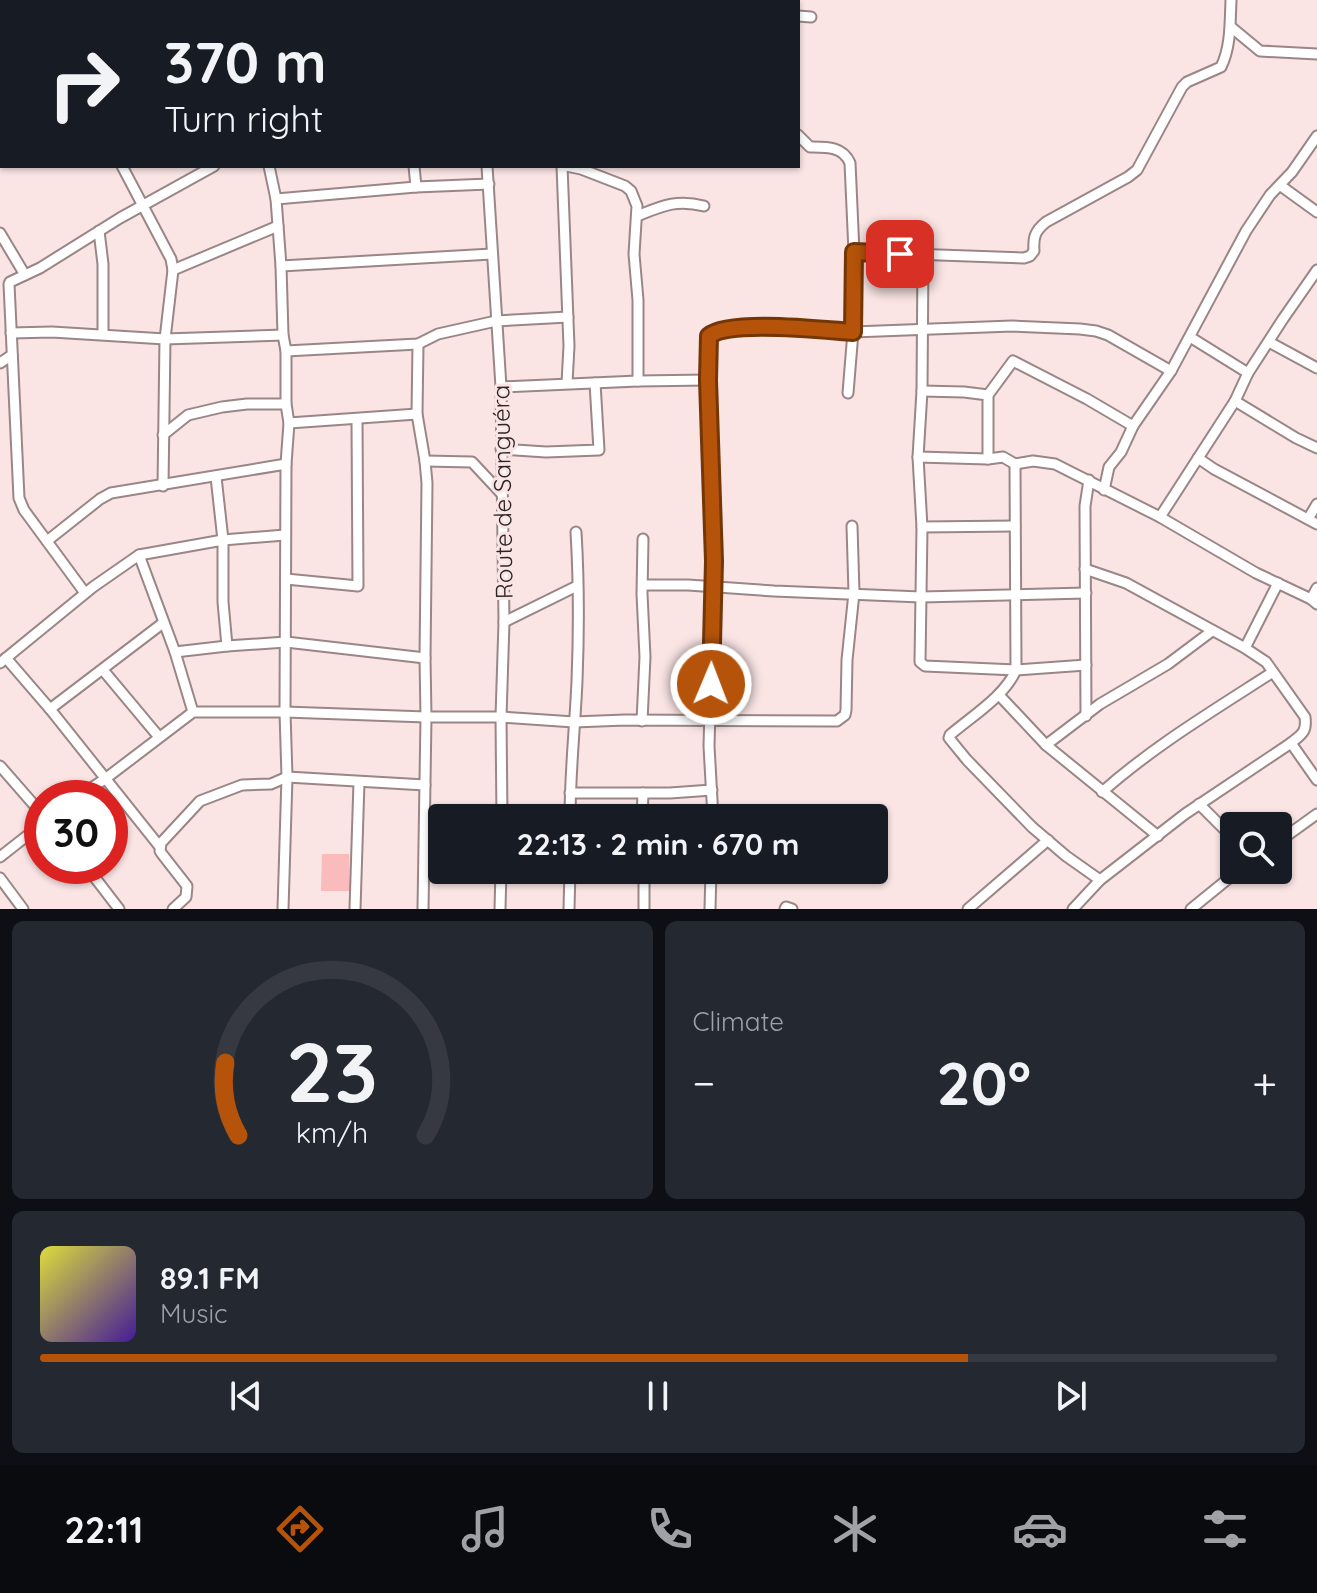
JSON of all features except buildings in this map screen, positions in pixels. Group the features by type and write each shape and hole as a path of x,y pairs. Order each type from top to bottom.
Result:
{"street":[{"path":"854,252 1030,256 1034,251 1033,236 1038,228 1137,170 1182,87 1221,67 1231,27 1231,0"},
{"path":"800,16 811,17"},
{"path":"1231,27 1260,51 1317,54"},
{"path":"1104,490 1109,467 1171,371 1246,231 1317,136"},
{"path":"800,137 810,147 835,148 847,156 850,163 854,252 853,332 848,393"},
{"path":"123,168 171,259 173,270 165,339 163,486"},
{"path":"85,593 24,510 19,498 9,284 210,168"},
{"path":"269,168 276,199 289,423 285,535 287,777 283,909"},
{"path":"414,168 416,187"},
{"name":"Route de Sanguéra","path":"487,168 501,387 504,622 502,804"},
{"path":"564,168 569,346 567,383"},
{"path":"575,168 625,186 631,191 637,206 634,254 638,381"},
{"path":"276,199 489,184"},
{"path":"1281,186 1317,212"},
{"path":"637,216 669,204 686,202 704,206"},
{"path":"173,270 278,226"},
{"path":"99,231 103,264 103,334"},
{"path":"0,233 25,275"},
{"path":"281,266 492,254"},
{"path":"923,254 918,457 922,527 921,664 1016,670 1086,665"},
{"path":"1160,517 1235,401 1248,373 1317,270"},
{"path":"1305,289 1317,296"},
{"path":"286,351 418,344 438,334 496,321 568,317"},
{"path":"712,804 709,746 713,588 709,336 735,328 853,332 1012,326 1096,331 1171,371"},
{"path":"11,333 32,331 165,339 283,335"},
{"path":"1190,337 1248,373"},
{"path":"1269,342 1317,368"},
{"path":"418,344 417,414 427,483 423,909"},
{"path":"0,363 12,355"},
{"path":"988,459 988,395 1013,361 1133,426"},
{"path":"501,387 708,380"},
{"path":"501,449 546,452 599,450 595,383"},
{"path":"922,391 988,395"},
{"path":"1235,401 1317,448"},
{"path":"163,435 188,415 247,404 286,404"},
{"path":"289,423 417,414"},
{"path":"286,579 358,586 357,420"},
{"path":"918,457 1003,457 1015,464 1033,461 1055,464 1160,517 1256,573 1314,602 1317,588"},
{"path":"1198,458 1313,522 1317,504"},
{"path":"425,461 472,462 501,493"},
{"path":"47,541 111,493 286,464"},
{"path":"1015,464 1016,670 999,695 949,738 1032,827 1100,880"},
{"path":"216,477 223,540 227,646"},
{"path":"1086,716 1085,506 1089,480"},
{"path":"105,779 193,712 501,717 574,722 837,721 846,710 847,660 854,593 852,526"},
{"path":"922,527 1015,526"},
{"path":"570,804 579,611 576,532"},
{"path":"173,909 186,897 187,886 160,847 50,709 3,660 85,593 139,555 223,540 285,535"},
{"path":"642,721 645,657 643,539"},
{"path":"139,555 175,652 193,712"},
{"path":"1073,909 1100,880 1199,804 1291,743 1307,726 1305,717 1266,662 1126,583 1085,569"},
{"path":"1245,648 1278,583"},
{"path":"643,585 921,597 1086,593"},
{"path":"504,622 577,586"},
{"path":"50,709 163,623"},
{"path":"1046,745 1100,704 1168,664 1212,631"},
{"path":"175,652 286,642 425,658"},
{"path":"103,670 159,737"},
{"path":"1102,792 1174,735 1273,672"},
{"path":"999,695 1046,745 1158,836"},
{"path":"1291,743 1317,780"},
{"path":"0,767 24,794"},
{"path":"160,847 200,801 242,785 271,784 287,777 425,785"},
{"path":"355,909 359,782"},
{"path":"570,793 712,790"},
{"path":"643,793 643,804"},
{"path":"1199,804 1220,825"},
{"path":"1292,832 1317,814"},
{"path":"0,857 24,838"},
{"path":"968,909 1048,840"},
{"path":"0,878 23,909"},
{"path":"100,884 119,909"},
{"path":"500,909 501,884"},
{"path":"569,909 570,884"},
{"path":"644,884 644,909"},
{"path":"710,909 711,884"},
{"path":"1191,909 1222,884"},
{"path":"785,909 792,909"}],"shaded area":[{"path":"322,854 349,854 350,891 321,891"}],"route":[{"path":"711,684 714,561 709,336 735,328 853,332 854,252 900,254"}]}
